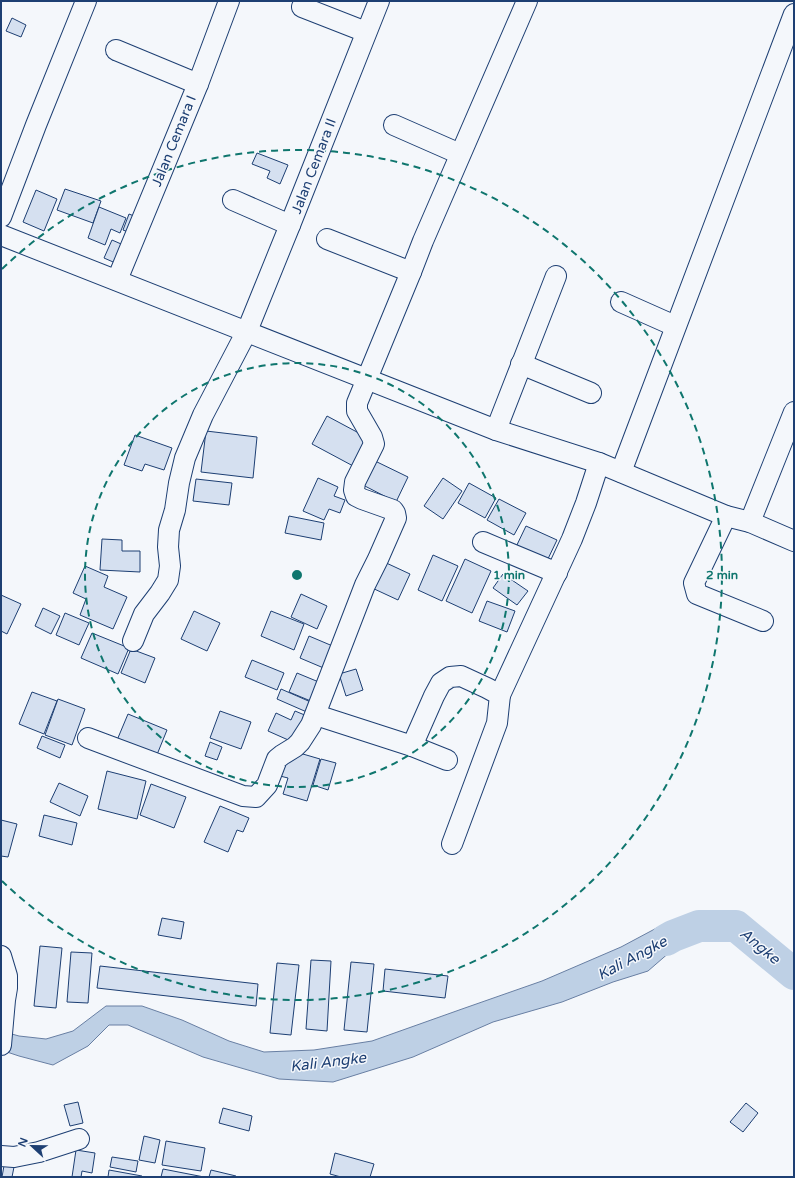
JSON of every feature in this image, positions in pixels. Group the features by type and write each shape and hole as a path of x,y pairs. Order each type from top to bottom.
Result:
{"street":[{"path":"1,217 86,1"},
{"name":"Jalan Cemara I","path":"117,280 198,84 229,1"},
{"name":"Jalan Cemara II","path":"133,641 144,614 160,594 168,580 170,566 168,547 169,530 175,510 185,458 203,415 247,331 379,1"},
{"path":"88,738 243,796 256,797 267,785 277,759 300,742 311,725 361,596 396,518 393,510 362,500 356,496 354,490 355,482 374,444 372,437 357,411 357,403 423,240 527,1"},
{"path":"302,7 366,32"},
{"path":"620,472 794,14"},
{"path":"116,50 198,84"},
{"path":"394,126 460,154"},
{"path":"234,200 290,225"},
{"path":"1,234 496,430 599,463 726,516 750,522 794,541"},
{"path":"327,239 411,272"},
{"path":"496,430 556,276"},
{"path":"621,302 675,326"},
{"path":"521,364 591,393"},
{"path":"750,522 794,412"},
{"path":"452,844 497,723 500,695 575,532 599,463"},
{"path":"726,516 694,583 696,594 763,621"},
{"path":"483,542 557,573"},
{"path":"412,746 441,683 450,678 461,676 500,695"},
{"path":"316,715 412,746 447,760"},
{"path":"1,956 7,976 2,1036"},
{"path":"1,1156 14,1157 39,1152 79,1139"}],"water":[{"name":"Kali Angke","path":"703,912 709,935 678,945 648,971 613,982 562,1002 493,1022 413,1057 333,1082 279,1079 203,1057 128,1025 109,1025 88,1046 53,1065 1,1050 1,1031 19,1036 46,1039 73,1031 106,1006 142,1006 182,1020 229,1041 264,1052 314,1050 372,1041 542,981 621,947 666,923"}],"building":[{"path":"12,18 26,25 21,37 6,31"},
{"path":"257,153 288,165 280,184 267,178 270,171 252,164"},
{"path":"65,189 101,201 93,223 57,210"},
{"path":"36,190 57,199 44,231 23,222"},
{"path":"99,207 126,218 120,233 111,229 105,245 88,238"},
{"path":"129,214 139,218 133,234 123,230"},
{"path":"112,240 128,247 120,265 104,258"},
{"path":"327,416 370,439 355,467 312,444"},
{"path":"206,431 257,437 253,478 201,472"},
{"path":"135,435 172,448 164,470 145,464 142,471 124,465"},
{"path":"373,460 408,477 396,502 361,484"},
{"path":"318,478 338,487 334,496 345,500 340,513 329,509 324,520 303,511"},
{"path":"443,478 462,491 443,519 424,506"},
{"path":"196,479 232,483 229,505 193,501"},
{"path":"469,483 496,498 485,518 458,503"},
{"path":"499,499 526,513 514,535 487,520"},
{"path":"289,516 324,523 321,540 285,533"},
{"path":"526,526 557,540 546,563 515,549"},
{"path":"102,539 122,540 122,551 140,551 140,572 100,570"},
{"path":"433,555 458,566 442,601 418,590"},
{"path":"465,559 491,571 472,613 446,601"},
{"path":"382,561 410,574 398,600 370,587"},
{"path":"85,566 108,576 104,587 127,597 113,629 80,615 86,599 73,593"},
{"path":"503,574 528,591 517,605 493,588"},
{"path":"301,594 327,606 317,629 291,617"},
{"path":"1,595 21,604 7,634 1,631"},
{"path":"487,601 515,611 507,632 479,621"},
{"path":"43,608 60,616 51,634 35,626"},
{"path":"194,611 220,623 207,651 181,639"},
{"path":"271,611 304,624 294,650 261,636"},
{"path":"65,613 89,623 79,645 56,635"},
{"path":"92,633 129,648 118,674 81,658"},
{"path":"309,636 335,647 326,669 300,658"},
{"path":"131,649 155,658 145,683 121,673"},
{"path":"252,660 284,673 277,690 245,677"},
{"path":"356,669 363,690 346,696 339,674"},
{"path":"297,673 326,685 318,704 289,692"},
{"path":"281,689 313,703 309,713 277,699"},
{"path":"32,692 57,701 44,734 19,724"},
{"path":"58,699 85,709 72,745 45,735"},
{"path":"220,711 251,722 241,749 210,738"},
{"path":"295,711 307,716 295,743 268,731 276,713 291,720"},
{"path":"128,714 167,730 154,762 115,745"},
{"path":"42,736 65,745 60,758 37,748"},
{"path":"210,742 222,747 217,760 205,756"},
{"path":"296,752 320,759 307,801 283,794 288,778 280,776 287,754"},
{"path":"321,759 336,763 328,790 313,785"},
{"path":"107,771 146,781 137,819 98,809"},
{"path":"59,783 88,796 80,816 50,802"},
{"path":"151,784 186,797 174,828 140,815"},
{"path":"220,806 249,818 243,832 237,830 228,852 204,842"},
{"path":"44,815 77,823 72,845 39,836"},
{"path":"1,820 17,824 8,857 1,856"},
{"path":"162,918 184,922 181,939 158,935"},
{"path":"40,946 62,948 56,1008 34,1006"},
{"path":"71,952 92,953 88,1003 67,1002"},
{"path":"311,960 331,961 327,1031 306,1029"},
{"path":"351,962 374,964 367,1032 344,1030"},
{"path":"277,963 299,965 291,1035 270,1033"},
{"path":"100,966 258,984 256,1006 97,988"},
{"path":"385,969 448,976 445,998 383,991"},
{"path":"78,1102 83,1123 70,1126 64,1105"},
{"path":"746,1103 758,1113 743,1132 730,1122"},
{"path":"223,1108 252,1116 249,1131 219,1123"},
{"path":"144,1136 160,1140 155,1163 139,1160"},
{"path":"166,1141 205,1148 201,1171 162,1165"},
{"path":"76,1150 95,1153 92,1173 82,1171 81,1177 72,1177"},
{"path":"335,1153 374,1164 370,1177 341,1177 330,1174"},
{"path":"112,1157 138,1161 136,1172 110,1167"},
{"path":"5,1160 15,1162 12,1177 2,1177"},
{"path":"163,1169 204,1177 161,1177"},
{"path":"109,1170 142,1176 142,1177 108,1177"},
{"path":"211,1170 236,1176 236,1177 209,1177"}],"waterway":[{"name":"Angke","path":"666,940 699,926 736,926 794,974"}]}
